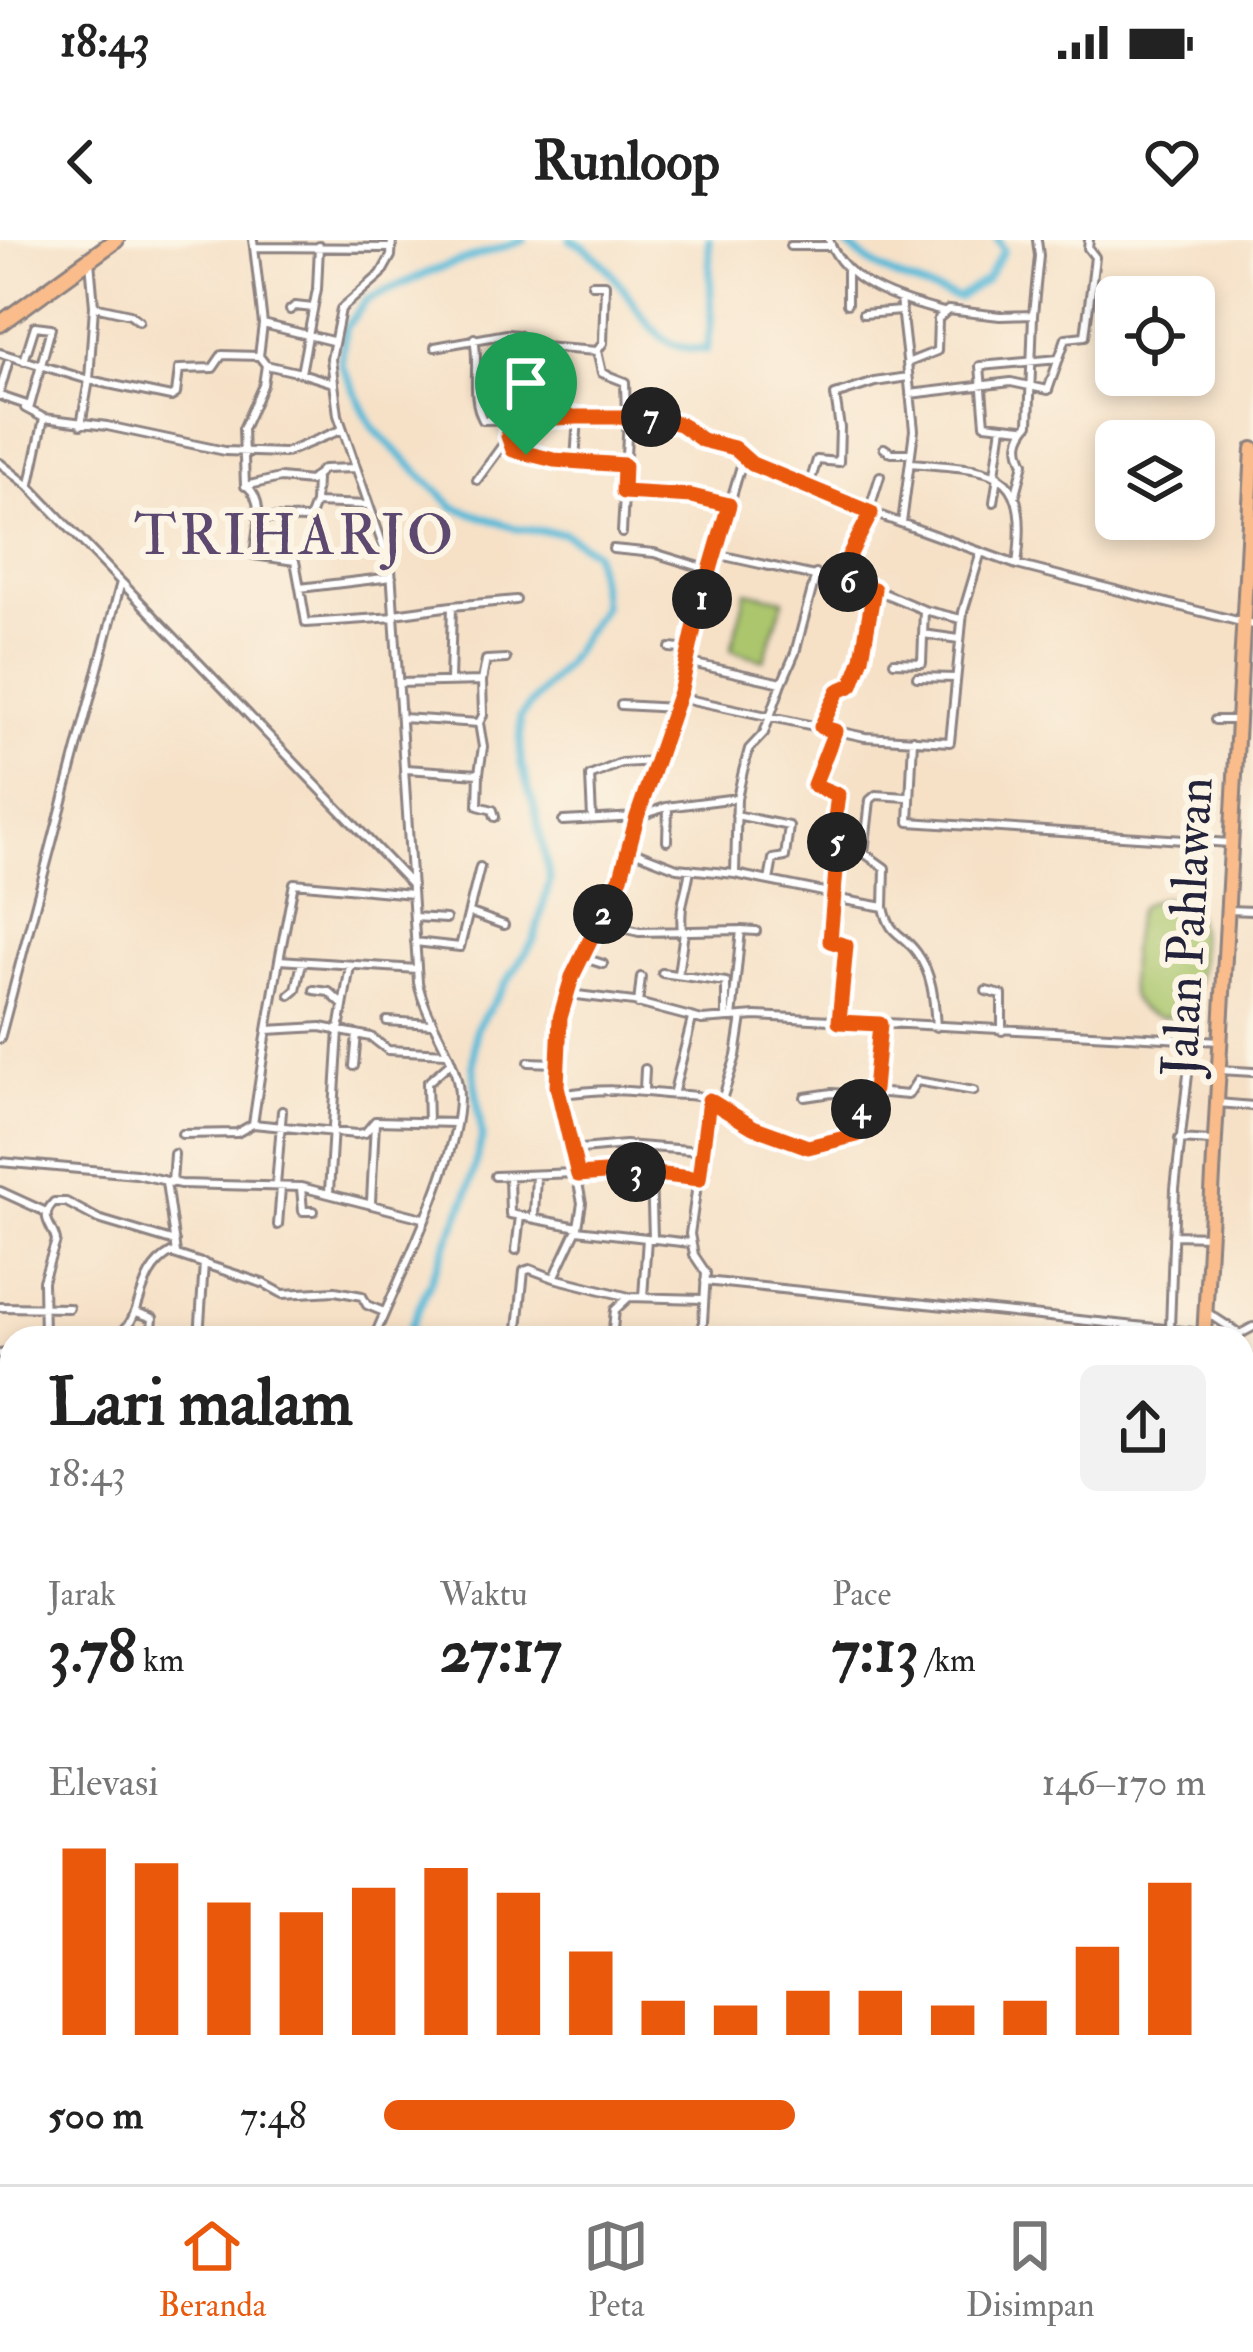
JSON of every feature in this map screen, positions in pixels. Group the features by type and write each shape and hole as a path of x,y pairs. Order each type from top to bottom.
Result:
{"highway":[{"path":"0,324 116,240"}],"main road":[{"name":"Jalan Pahlawan","path":"1202,1326 1238,720 1248,624 1253,449"}],"street":[{"path":"1016,494 1024,463 1018,448 1028,424 1031,389 1040,256 1037,240"},
{"path":"910,394 1014,382 1048,390 1067,337 1085,338 1095,257 1088,248 1089,240"},
{"path":"333,382 266,365 259,356 262,324 253,243 392,244 377,278 341,309 332,341 333,382 343,429 388,554 420,993 458,1085 452,1151 379,1326"},
{"path":"790,246 830,243 847,267 900,299 943,312 1034,315"},
{"path":"301,374 321,244"},
{"path":"81,425 94,306 90,257"},
{"path":"847,267 847,304"},
{"path":"592,284 604,284 603,343 597,350"},
{"path":"900,299 914,415 902,523"},
{"path":"94,306 130,314 139,322"},
{"path":"290,310 293,306 313,308"},
{"path":"863,314 901,310"},
{"path":"907,363 938,350 943,312"},
{"path":"262,324 332,341"},
{"path":"0,394 30,406 50,327 34,326 23,362"},
{"path":"435,346 507,334 518,335 526,345 597,350"},
{"path":"474,338 480,416 487,421 627,417 680,424 702,440 734,448 743,459 808,489 1017,565 1248,624"},
{"path":"539,418 544,346"},
{"path":"597,350 602,373 624,381 629,444 622,533"},
{"path":"0,353 41,368 171,397 176,394 178,369 213,368 222,355 259,356"},
{"path":"1024,429 985,424 982,363 1059,359"},
{"path":"0,394 8,363"},
{"path":"266,365 245,420 242,452 247,486 257,499 254,555 295,561 306,623 516,600"},
{"path":"808,489 817,460 839,462 835,395 908,377"},
{"path":"0,394 44,418 107,426 205,450 285,453 343,429"},
{"path":"575,461 578,417"},
{"path":"29,486 44,418"},
{"path":"510,420 508,436 519,454 624,465"},
{"path":"994,502 1002,426"},
{"path":"477,480 508,436"},
{"path":"884,448 891,453 911,453"},
{"path":"554,1278 578,1228 582,1203 559,1095 560,1018 581,957 617,887 678,697 743,459"},
{"path":"0,463 29,486 412,890"},
{"path":"910,463 997,475 1016,494 1022,515 1017,565"},
{"path":"258,518 309,519 316,479 323,469 356,468"},
{"path":"837,579 871,513 880,476"},
{"path":"247,486 280,478 316,479"},
{"path":"623,492 692,496 729,505"},
{"path":"315,503 368,505"},
{"path":"613,549 654,553 710,570"},
{"path":"678,697 835,731 951,740 962,619 981,552"},
{"path":"715,554 837,579 962,619"},
{"path":"734,874 737,798 748,752 762,737 795,652 816,574"},
{"path":"300,588 392,577"},
{"path":"0,1039 121,582"},
{"path":"821,727 838,691 850,688 859,670 874,589"},
{"path":"450,681 452,606"},
{"path":"894,662 922,663 924,610"},
{"path":"923,634 959,639"},
{"path":"670,648 689,650"},
{"path":"495,817 493,810 478,806 483,747 479,723 485,661 506,659"},
{"path":"686,662 782,683"},
{"path":"917,677 956,678"},
{"path":"399,683 482,681"},
{"path":"620,704 674,708"},
{"path":"402,718 479,723"},
{"path":"1215,720 1238,720"},
{"path":"835,731 814,785 838,795 830,941 846,946 839,1022"},
{"path":"913,739 908,819 914,823 1231,843"},
{"path":"592,819 585,776 621,763 656,761"},
{"path":"406,769 479,773"},
{"path":"908,797 870,800 864,853 885,867 888,927 916,952 933,985 936,1027"},
{"path":"563,821 637,817 668,807 737,798"},
{"path":"667,841 668,807"},
{"path":"736,815 790,827 785,857 773,860 769,881"},
{"path":"628,850 690,869 884,907"},
{"path":"415,942 460,947 480,867"},
{"path":"678,974 683,932 679,904 686,895 690,869"},
{"path":"253,1124 294,883 412,890"},
{"path":"1228,910 1253,911"},
{"path":"471,913 504,925"},
{"path":"414,917 446,919"},
{"path":"598,922 638,932 756,931"},
{"path":"733,1018 741,930"},
{"path":"581,957 603,964"},
{"path":"279,960 417,969"},
{"path":"290,995 296,990 302,962"},
{"path":"329,1192 339,1030 350,967"},
{"path":"662,973 726,982 736,1056 720,1106"},
{"path":"638,1004 640,977"},
{"path":"314,990 329,992 343,1005"},
{"path":"986,991 1002,995 1002,1030"},
{"path":"569,994 692,1018 1221,1041"},
{"path":"674,1091 692,1018"},
{"path":"386,1022 431,1024"},
{"path":"873,1092 880,1024"},
{"path":"267,1030 301,1026 339,1030 374,1039 388,1050 446,1053"},
{"path":"354,1066 357,1034"},
{"path":"1175,1326 1173,1235 1192,1039"},
{"path":"529,1061 556,1064"},
{"path":"428,1123 427,1083 450,1063"},
{"path":"644,1089 645,1070"},
{"path":"1220,1070 1253,1072"},
{"path":"805,1097 873,1092 908,1095 917,1082 974,1090"},
{"path":"559,1095 674,1091 709,1100 753,1127 808,1147 857,1135 862,1095"},
{"path":"703,1326 705,1269 690,1243 709,1100"},
{"path":"1218,1103 1253,1106"},
{"path":"278,1225 282,1111"},
{"path":"182,1134 237,1132 253,1124 364,1133 375,1121 457,1123"},
{"path":"371,1202 375,1121"},
{"path":"1179,1139 1215,1142"},
{"path":"571,1150 625,1144 702,1151"},
{"path":"174,1154 169,1182 176,1253"},
{"path":"0,1162 136,1174 169,1182 301,1186 423,1218"},
{"path":"495,1176 605,1171 699,1179"},
{"path":"643,1297 651,1173"},
{"path":"508,1176 509,1212 578,1228 690,1243"},
{"path":"534,1216 536,1176"},
{"path":"301,1186 303,1211 314,1211"},
{"path":"0,1191 46,1212"},
{"path":"44,1326 44,1276 56,1241 48,1229 46,1212 54,1202 66,1202 98,1219 175,1242"},
{"path":"516,1250 520,1216"},
{"path":"1173,1235 1210,1237"},
{"path":"127,1326 144,1280 158,1262 176,1253 284,1294 335,1291 362,1296 367,1305 384,1312"},
{"path":"201,1326 204,1263"},
{"path":"519,1326 524,1271 530,1269 629,1297 704,1299"},
{"path":"705,1282 1119,1326"},
{"path":"613,1326 615,1310 629,1297"},
{"path":"0,1307 68,1308"},
{"path":"1205,1311 1225,1326"},
{"path":"136,1312 154,1320 153,1326"}],"green space":[{"path":"746,591 784,599 764,660 731,650"},
{"path":"1160,898 1178,901 1194,913 1200,946 1192,1000 1182,1012 1162,1018 1136,1004 1130,977 1138,913"}],"waterway":[{"path":"411,1326 467,1196 482,1138 473,1065 476,1029 534,940 550,880 521,763 520,717 566,663 603,606 594,552 564,533 518,529 454,507 373,428 341,364 345,328 367,300 429,272 524,240"},
{"path":"571,240 603,264 664,339 707,350 709,240"},
{"path":"842,240 896,276 958,298 986,280 1004,250 998,240"}],"district":[{"name":"TRIHARJO","path":"295,536"}],"route":[{"path":"649,417 686,427 702,440 734,448 752,464 871,513 837,579 874,589 868,633 852,685 840,688 821,727 835,731 814,785 838,795 830,941 846,946 839,1022 880,1024 874,1090 862,1093 855,1136 808,1147 753,1127 709,1100 699,1179 630,1171 578,1175 557,1086 560,1018 572,977 621,877 681,689 729,505 692,496 623,492 624,465 526,455 513,450 510,420 649,417"}]}
